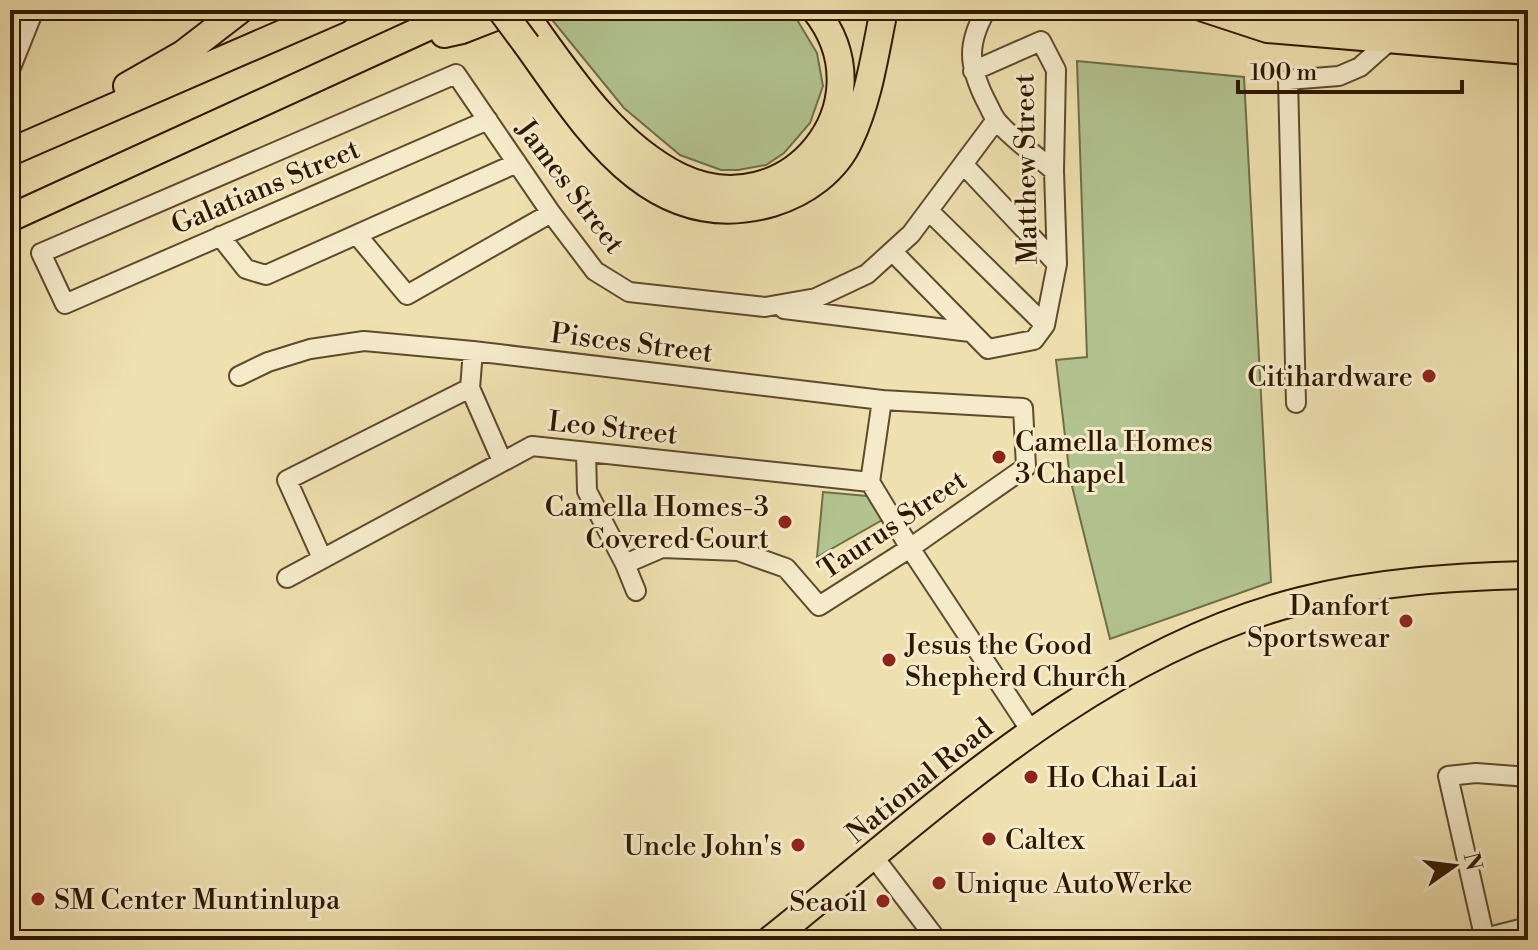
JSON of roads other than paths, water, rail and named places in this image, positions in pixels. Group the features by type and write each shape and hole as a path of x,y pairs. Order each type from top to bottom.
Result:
{"highway":[{"path":"68,127 107,97 183,54 240,10"},
{"path":"10,152 337,10"},
{"path":"10,218 465,10"},
{"path":"501,10 633,145 681,177 711,187 766,183 788,173 823,140 836,115 843,47 829,10"},
{"path":"390,45 462,30 513,10"},
{"path":"522,10 534,41 591,132 630,172 681,203 705,209 730,210 768,204 799,192 819,178 843,153 863,105 884,10"},
{"path":"815,10 832,41 840,73"},
{"name":"National Road","path":"770,940 1031,731 1166,650 1267,611 1331,594 1375,586 1528,575"}],"main road":[{"path":"1203,10 1267,31 1387,43 1464,28 1528,53"},
{"path":"1277,10 1343,21 1528,33"}],"street":[{"path":"10,70 34,10"},
{"path":"986,10 976,27 971,50 973,71 996,120 1054,171"},
{"name":"Matthew Street","path":"973,71 1041,41 1056,70 1054,171 1057,264 1045,325"},
{"path":"1296,403 1288,80 1339,76 1360,67 1387,43"},
{"name":"James Street","path":"65,304 41,253 456,74 551,213 595,271 629,292 765,307 816,298 867,274 893,252 929,211 996,120"},
{"name":"Galatians Street","path":"65,304 488,120"},
{"path":"220,236 246,269 266,275 517,163"},
{"path":"963,164 1057,264"},
{"path":"893,252 988,349 1034,340 1045,325 929,211"},
{"path":"357,235 407,295 551,213"},
{"path":"765,307 970,332"},
{"name":"Pisces Street","path":"239,376 268,362 335,344 364,341 882,400 1023,408"},
{"path":"473,351 470,388 502,461"},
{"path":"322,558 287,480 470,388"},
{"path":"882,400 870,482 1031,731"},
{"name":"Taurus Street","path":"625,564 662,548 738,551 786,568 819,606 910,548 1026,467 1023,408"},
{"name":"Leo Street","path":"287,578 532,446 870,482"},
{"path":"586,452 587,491 636,591"},
{"path":"1528,777 1476,773 1448,776 1485,939 1528,927"},
{"path":"873,856 937,940"}],"place":[{"name":"Citihardware","path":"1429,376"},
{"name":"Camella Homes 3 Chapel","path":"999,457"},
{"name":"Camella Homes-3 Covered Court","path":"785,522"},
{"name":"Danfort Sportswear","path":"1406,621"},
{"name":"Jesus the Good Shepherd Church","path":"889,660"},
{"name":"Ho Chai Lai","path":"1031,777"},
{"name":"Caltex","path":"989,839"},
{"name":"Uncle John's","path":"798,845"},
{"name":"Unique AutoWerke","path":"939,883"},
{"name":"SM Center Muntinlupa","path":"38,899"},
{"name":"Seaoil","path":"883,901"}]}
